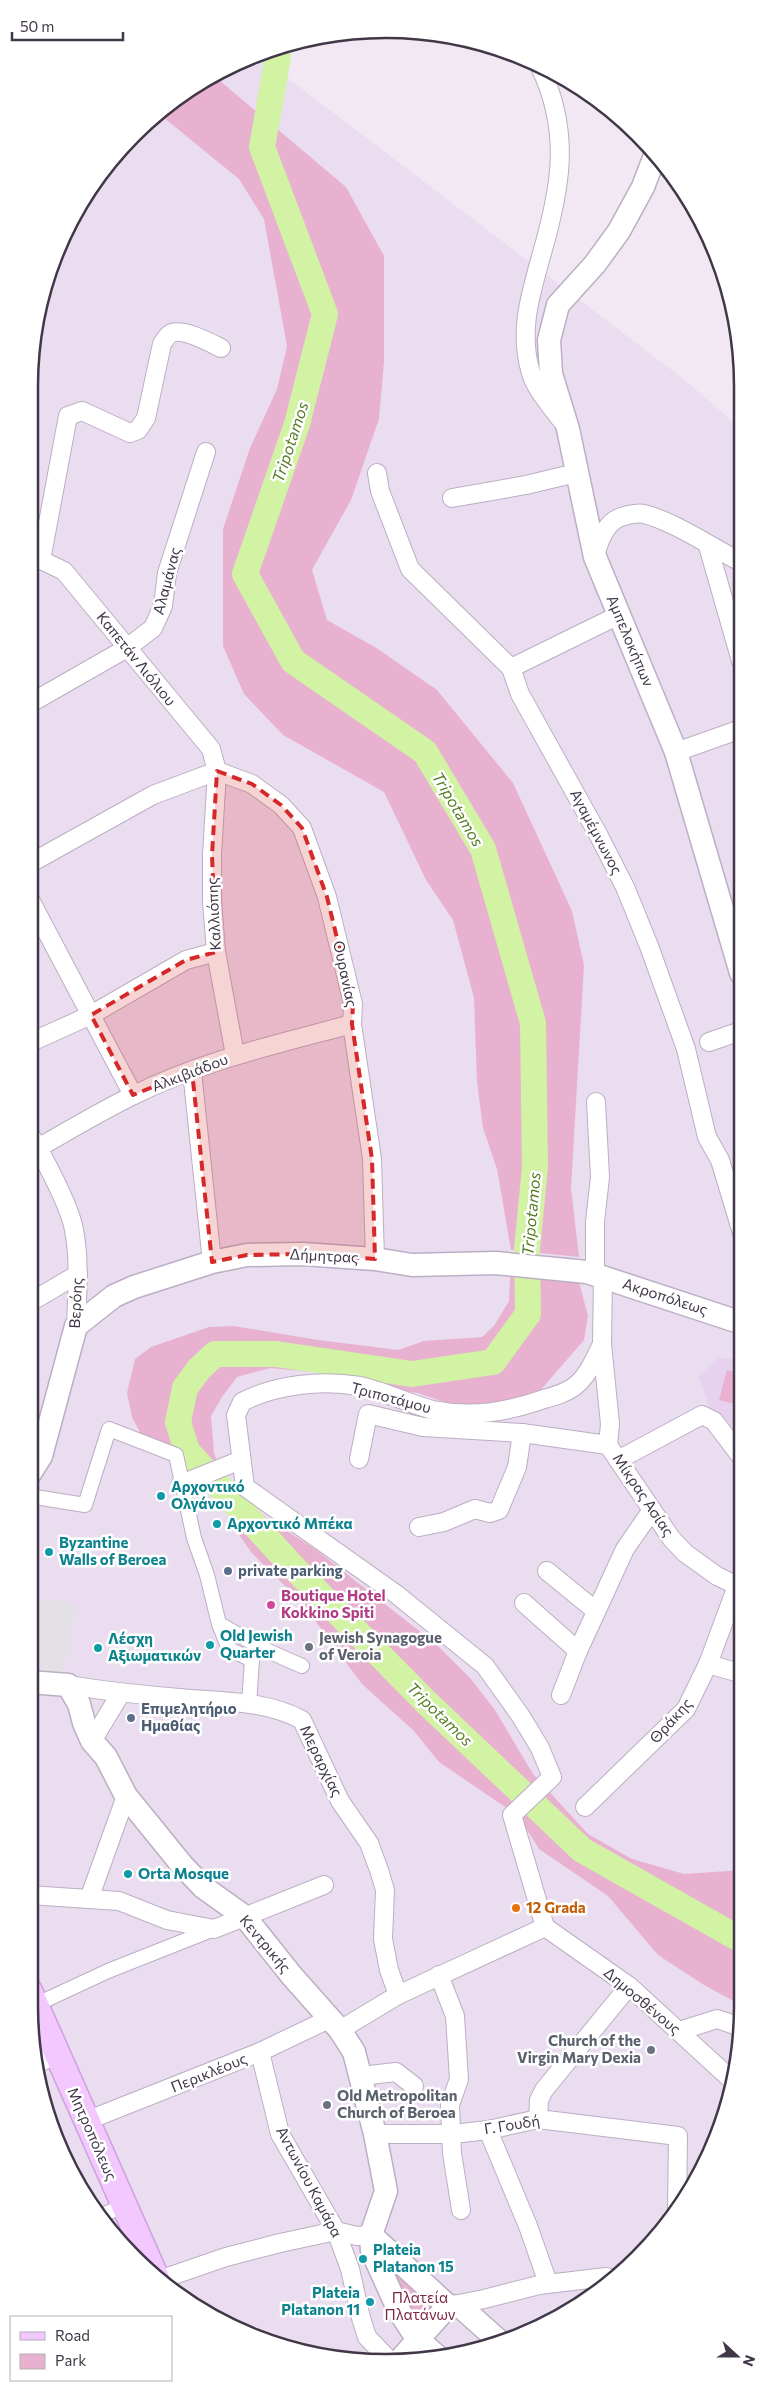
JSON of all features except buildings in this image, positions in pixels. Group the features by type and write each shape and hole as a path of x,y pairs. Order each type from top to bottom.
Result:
{"main road":[{"name":"Μητροπόλεως","path":"38,2026 45,2059 86,2121 113,2210 138,2249"}],"street":[{"path":"544,75 552,92 561,149 554,203 526,311 527,355 531,374 539,390 568,429"},
{"name":"Αμπελοκήπων","path":"653,162 643,187 619,231 595,264 558,305 549,340 551,374 568,429 595,557 676,752 734,948"},
{"path":"38,547 68,416 82,411 130,433 138,430 146,418 162,344 169,335 174,332 190,335 221,348"},
{"name":"Αλαμάνας","path":"38,699 127,648 153,628 163,606 167,573 206,452"},
{"name":"Αγαμέμνωνος","path":"377,473 380,491 411,572 434,591 511,668 520,694 600,836 625,887 649,946 686,1049 706,1134 720,1160 734,1206"},
{"path":"452,498 526,485 576,473"},
{"path":"595,557 599,542 606,529 614,520 628,515 643,513 734,559"},
{"path":"708,546 734,637"},
{"name":"Καπετάν Λιόλιου","path":"38,561 64,571 211,749 217,771"},
{"path":"511,668 619,615"},
{"path":"676,752 734,731"},
{"path":"38,859 153,795 217,771"},
{"name":"Καλλιόπης","path":"217,771 212,855 212,901 216,952 235,1055"},
{"name":"Ουρανίας","path":"217,771 252,784 281,805 302,828 328,897 354,1004 352,1024 372,1159 375,1259"},
{"path":"38,915 133,1095"},
{"path":"38,1039 91,1015 186,960 216,952"},
{"name":"Αλκιβιάδου","path":"38,1147 133,1095 192,1071 235,1055 352,1024"},
{"path":"709,1042 734,1034"},
{"path":"192,1071 212,1262"},
{"name":"Μίκρας Ασίας","path":"596,1102 600,1177 595,1222 595,1274 610,1424 608,1445 652,1510 685,1553 717,1576 734,1584"},
{"name":"Βερόης","path":"38,1160 74,1229 78,1274 76,1326 38,1459"},
{"name":"Δήμητρας","path":"76,1326 114,1296 134,1287 212,1262 247,1255 294,1254 375,1259 412,1265 496,1263 595,1274"},
{"path":"38,1298 78,1274"},
{"name":"Ακροπόλεως","path":"595,1274 734,1320"},
{"name":"Τριποτάμου","path":"545,1927 512,1815 552,1777 540,1748 520,1715 485,1666 396,1594 245,1487 237,1410 242,1402 261,1394 305,1384 329,1384 361,1386 434,1410 473,1414 492,1413 513,1409 568,1391 585,1376 602,1344"},
{"name":"Τριποτάμου","path":"358,1459 368,1414 423,1427 522,1433 608,1445"},
{"path":"618,1460 702,1415 714,1421 734,1447"},
{"path":"38,1497 85,1505 109,1429 176,1455 194,1538 207,1575 219,1624 229,1649 252,1660 250,1704"},
{"path":"419,1527 444,1522 475,1509 490,1512 499,1510 517,1468 522,1433"},
{"path":"181,1484 241,1460"},
{"path":"561,1695 578,1651 625,1549 652,1510"},
{"path":"548,1571 596,1611"},
{"name":"Θράκης","path":"585,1807 686,1709 708,1664 734,1601"},
{"path":"524,1603 578,1651"},
{"path":"219,1624 302,1666"},
{"path":"708,1664 734,1671"},
{"path":"38,1683 68,1685"},
{"name":"Μεραρχίας","path":"68,1685 121,1693 250,1704 279,1710 302,1720 340,1801 369,1843 385,1890 383,1939 389,1970 398,1995"},
{"name":"Κεντρικής","path":"68,1685 79,1704 84,1723 92,1741 106,1757 126,1796 182,1865 203,1887 246,1917 335,2024 354,2052 362,2076 386,2190 371,2236"},
{"path":"92,1741 121,1693"},
{"path":"90,1899 126,1796"},
{"path":"38,1995 246,1917 324,1885"},
{"path":"38,1896 119,1902 167,1920 214,1929"},
{"name":"Περικλέους","path":"86,2121 335,2024 545,1927"},
{"name":"Δημοσθένους","path":"545,1927 629,1986 727,2076"},
{"path":"439,1975 454,2016 459,2061 459,2079 450,2105 453,2134 452,2153 461,2210"},
{"path":"538,2119 539,2100 544,2090 629,1986"},
{"path":"679,2031 717,2019 734,2025"},
{"name":"Αντωνίου Καμάρα","path":"260,2052 280,2134 336,2231 350,2268 361,2318 368,2337 383,2354"},
{"path":"362,2076 396,2072 414,2086"},
{"name":"Γ. Γουδή","path":"375,2134 453,2134 488,2130 538,2119 678,2136 677,2197"},
{"path":"488,2130 528,2226 548,2283"},
{"path":"169,2277 226,2257 336,2231 356,2236 371,2236 448,2306 462,2307 494,2336"},
{"path":"371,2236 372,2251 378,2270 399,2311 418,2340 431,2351"},
{"path":"406,2353 448,2306 548,2283 603,2277"}],"highlighted area":[{"path":"217,771 252,784 281,805 302,828 327,897 353,1004 352,1024 372,1159 375,1259 303,1254 247,1255 212,1262 192,1071 133,1095 91,1015 186,960 216,952 212,855"}],"shaded area":[{"path":"264,60 685,380 734,423 734,2028 728,2073 723,2095 708,2138 699,2159 676,2199 648,2235 616,2267 580,2295 540,2318 519,2327 476,2342 454,2347 431,2351 386,2354 341,2351 318,2347 274,2335 232,2318 212,2307 192,2295 156,2267 124,2235 96,2199 73,2159 49,2095 40,2050 38,2028 38,363 44,318 56,274 73,232 96,192 124,156 156,124 192,96 232,73"},
{"path":"719,1358 734,1359 734,1438 709,1406 699,1377"},
{"path":"38,1598 76,1604 63,1674 38,1670"}],"green space":[{"path":"219,80 346,187 384,256 384,362 379,419 351,500 312,570 327,620 378,649 437,690 513,783 572,911 584,965 571,1188 579,1257 511,1250 497,1169 483,1128 477,1082 474,998 453,920 426,880 384,792 283,735 244,694 223,646 223,529 250,448 277,389 287,346 264,219 239,179 164,118 192,96"},
{"path":"510,1277 579,1282 588,1316 584,1340 538,1393 510,1405 467,1410 418,1393 379,1389 357,1379 334,1374 270,1368 237,1377 222,1397 211,1416 214,1453 219,1467 196,1476 176,1455 144,1440 132,1417 127,1393 135,1359 151,1347 209,1327 234,1326 318,1340 398,1350 424,1341 482,1337 494,1326 509,1301"},
{"path":"727,1370 734,1372 734,1404 719,1400"},
{"path":"220,1470 241,1496 268,1519 315,1549 437,1645 471,1679 495,1710 533,1774 588,1834 632,1859 684,1874 734,1871 734,2001 704,1985 658,1955 608,1896 539,1849 522,1822 508,1809 439,1762 414,1731 362,1684 302,1603 251,1552 240,1536 232,1516 199,1479"},
{"name":"Πλατεία Πλατάνων","path":"381,2255 445,2305 418,2337"}],"waterway":[{"name":"Tripotamos","path":"277,55 262,147 325,314 297,424 245,574 293,661 425,752 483,849 533,1023 535,1167 527,1249 528,1314 493,1362 412,1374 276,1354 215,1354 199,1369 185,1388 178,1422 187,1451 294,1568 426,1702 582,1850 734,1936"}],"place":[{"name":"Αρχοντικό Ολγάνου","path":"161,1496"},
{"name":"Αρχοντικό Μπέκα","path":"217,1524"},
{"name":"Byzantine Walls of Beroea","path":"49,1552"},
{"name":"private parking","path":"228,1571"},
{"name":"Boutique Hotel Kokkino Spiti","path":"271,1605"},
{"name":"Old Jewish Quarter","path":"210,1645"},
{"name":"Jewish Synagogue of Veroia","path":"309,1647"},
{"name":"Λέσχη Αξιωματικών","path":"98,1648"},
{"name":"Επιμελητήριο Ημαθίας","path":"131,1718"},
{"name":"Orta Mosque","path":"128,1874"},
{"name":"12 Grada","path":"516,1908"},
{"name":"Church of the Virgin Mary Dexia","path":"651,2050"},
{"name":"Old Metropolitan Church of Beroea","path":"327,2105"},
{"name":"Plateia Platanon 15","path":"363,2259"},
{"name":"Plateia Platanon 11","path":"370,2302"}]}
